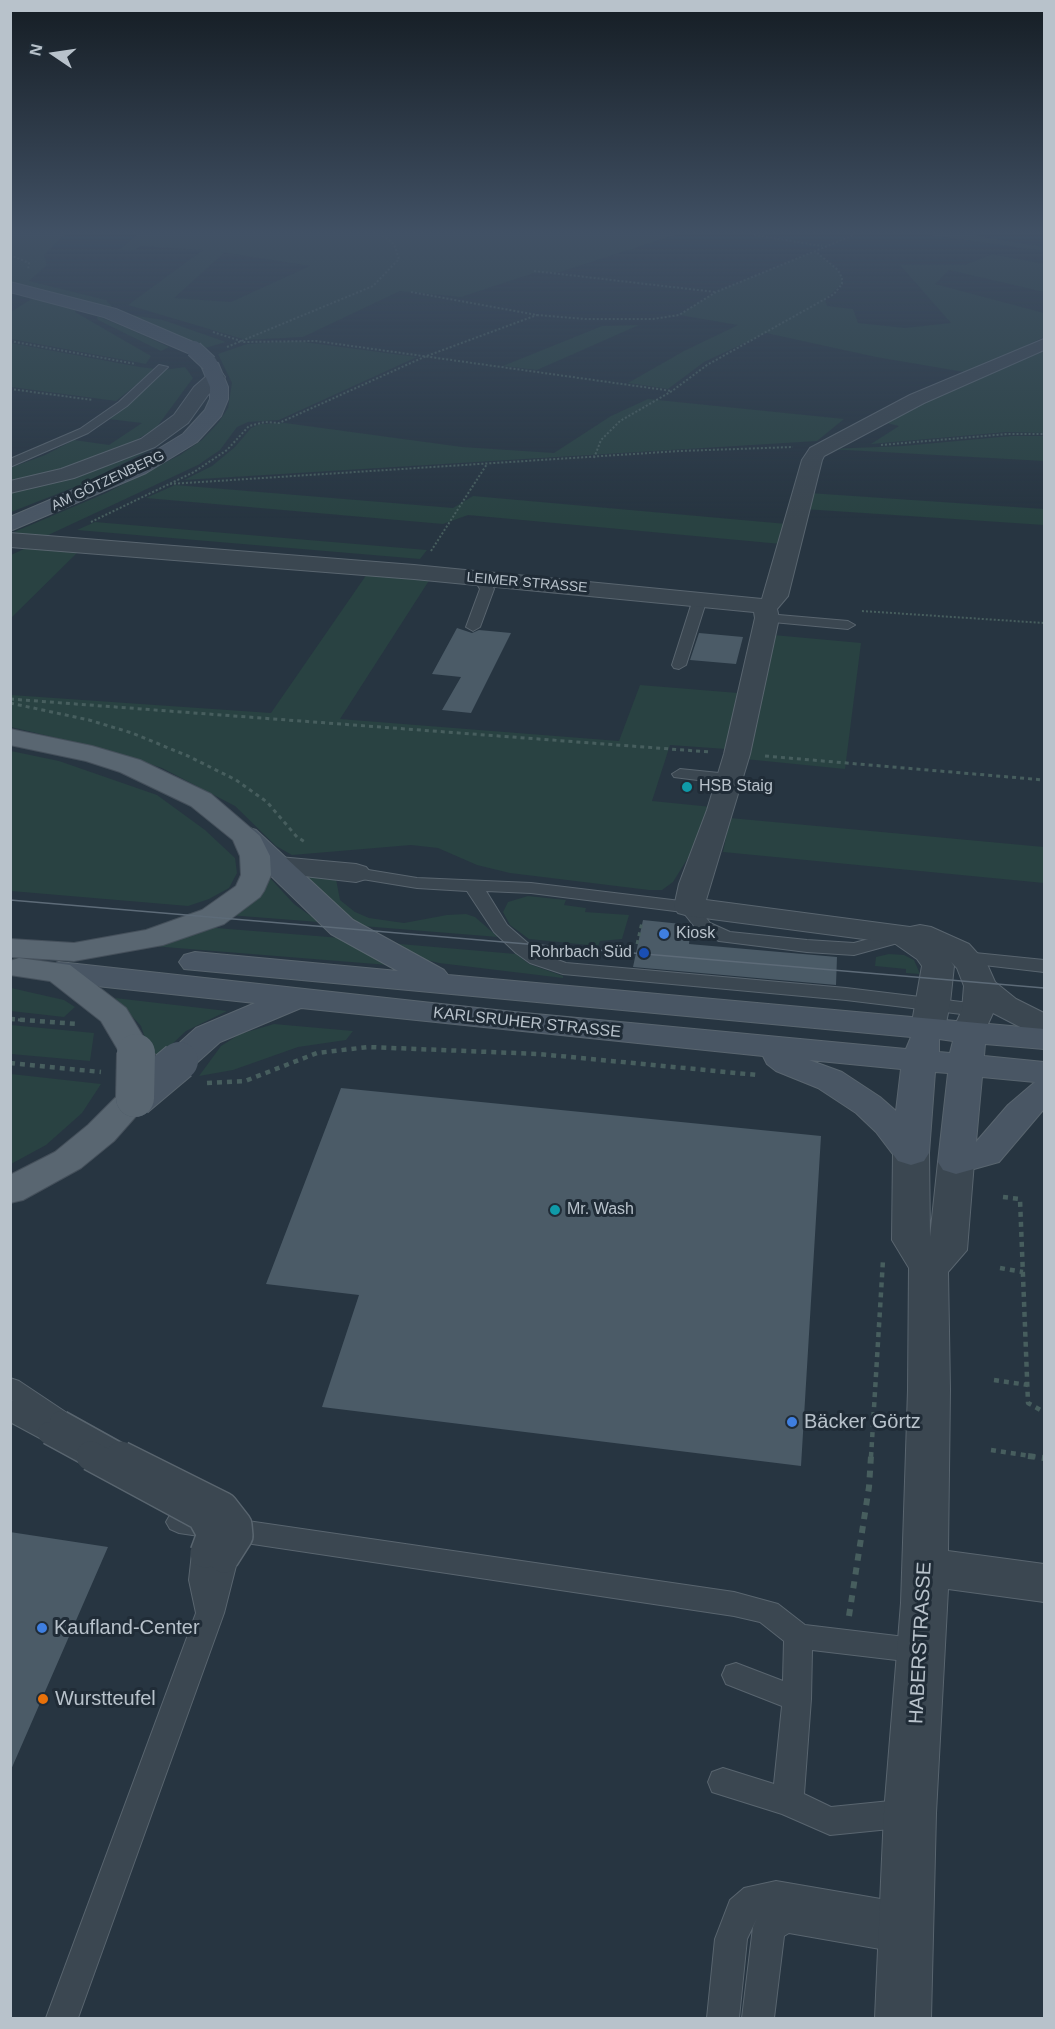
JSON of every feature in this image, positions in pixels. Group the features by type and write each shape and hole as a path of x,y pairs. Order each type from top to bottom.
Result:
{"main road":[{"path":"149,330 194,349 213,370"},
{"name":"AM GÖTZENBERG","path":"12,530 139,469 190,438 214,412 219,399 213,370"},
{"path":"10,737 92,754 130,766 201,800 246,836 342,927 448,984"},
{"path":"10,1191 68,1160 101,1133 128,1075 114,1015 66,962 152,938 213,917 233,905 249,891 256,875 255,856 246,836"},
{"name":"KARLSRUHER STRASSE","path":"10,948 66,962 764,1062 919,1061 971,1003"},
{"name":"KARLSRUHER STRASSE","path":"10,967 66,962 448,984 931,1016 971,1003 1044,1039"},
{"path":"128,1075 191,1072 208,1035 300,997"},
{"path":"971,1003 956,1162 986,1154 1020,1113 1044,1090"},
{"name":"KARLSRUHER STRASSE","path":"971,1003 1044,1072"},
{"path":"911,1153 919,1061 931,1016"},
{"path":"764,1062 788,1064 830,1080 868,1105 889,1124 911,1153"}],"street":[{"path":"1044,344 917,399 826,446 812,460 776,596 766,612 733,766 721,810 694,884 689,907 912,934 948,944 971,1003 1004,1005 1036,1022 1044,1030"},
{"path":"10,487 67,474 148,444 181,419 213,370"},
{"name":"LEIMER STRASSE","path":"12,530 45,543 414,572 700,599 766,612"},
{"path":"279,866 344,871"},
{"path":"912,934 938,966 931,1016"},
{"path":"911,1153 911,1240 928,1268 948,1250 956,1162"},
{"name":"HABERSTRASSE","path":"903,2019 910,1813 926,1567 928,1268"},
{"path":"926,1567 1044,1583"}],"lane":[{"path":"10,464 84,431 123,404 163,367"},
{"path":"472,627 487,589 481,579"},
{"path":"679,665 700,599"},
{"path":"766,612 848,625"},
{"path":"680,774 733,766"},
{"path":"344,871 417,883 474,887 499,885 689,907"},
{"path":"474,887 500,928 523,949 537,959 563,968 931,1016"},
{"path":"971,1003 1044,966"},
{"path":"10,1387 55,1427 202,1516 212,1534 214,1556 210,1613 62,2019"},
{"path":"10,1410 55,1427"},
{"path":"179,1522 734,1604 768,1612 798,1636 922,1651"},
{"path":"788,1802 797,1699 798,1636"},
{"path":"736,1675 797,1699"},
{"path":"723,1782 788,1802 830,1821 910,1813"},
{"path":"723,2019 731,1939 741,1911 755,1899 776,1896 906,1928"},
{"path":"758,2019 769,1927 786,1917 906,1928"}],"path":[{"path":"244,342 272,330"},
{"path":"45,543 170,484 213,460 249,426 265,422 279,423 424,357 497,330"},
{"path":"594,458 601,440 620,421 672,391 706,364 769,330"},
{"path":"10,341 163,367"},
{"path":"244,342 315,341 672,391"},
{"path":"10,389 123,404"},
{"path":"170,484 681,451 900,445 1007,434 1044,434"},
{"path":"414,572 426,560 487,464"},
{"path":"853,610 1044,623"},
{"path":"10,699 733,766 1044,780"},
{"path":"10,1019 75,1024 114,1015"},
{"path":"191,1072 245,1081 317,1053 368,1047 764,1062"},
{"path":"10,1063 128,1075"},
{"path":"1003,1197 1020,1199 1028,1403 1044,1412"},
{"path":"845,1641 869,1487 884,1250"},
{"path":"1000,1268 1023,1272"},
{"path":"994,1380 1028,1385"},
{"path":"991,1450 1044,1458"}],"green space":[{"path":"11,330 106,330 151,356 146,364 11,339"},
{"path":"118,330 131,330 169,347 161,351"},
{"path":"162,330 191,330 226,342 205,348"},
{"path":"211,330 318,330 303,337 246,340"},
{"path":"593,330 628,330 537,370 503,366"},
{"path":"728,330 1044,330 1044,337 970,373 876,357 766,333 704,362 668,389 628,383 684,351"},
{"path":"296,341 417,357 279,420 248,422 237,427 220,450 198,465 44,537 14,532 106,493 180,455 202,440 219,422 228,408 232,383 218,354 247,344"},
{"path":"11,343 156,369 116,401 11,387"},
{"path":"1044,348 1044,433 1007,432 871,444 899,426 887,423 943,392"},
{"path":"185,367 193,378 156,428 117,452 66,469 11,483 10,468 45,455 74,440 109,445 142,423 109,419 134,400 164,370"},
{"path":"648,399 844,419 817,441 184,480 212,466 235,447 251,428 260,424 285,423 462,447 554,453 611,416"},
{"path":"1011,436 1044,436 1044,461 828,449 903,446"},
{"path":"156,447 80,485 11,512 11,489 71,475"},
{"path":"175,485 453,508 473,496 787,524 781,544 468,515 443,524 146,498"},
{"path":"809,493 1044,509 1044,525 804,509"},
{"path":"95,522 427,550 420,559 77,530"},
{"path":"30,546 80,550 11,618 11,555"},
{"path":"367,574 430,579 340,719 619,741 640,685 738,693 726,749 670,745 652,801 712,807 691,853 673,882 662,890 649,890 510,873 477,865 438,848 411,845 292,855 276,846 235,806 162,768 107,750 11,727 11,695 271,713"},
{"path":"773,635 861,643 845,769 745,759"},
{"path":"11,751 59,761 157,795 205,830 235,858 237,873 229,888 209,899 188,906 11,891"},
{"path":"730,818 1044,847 1044,883 723,852"},
{"path":"310,875 336,879 340,900 355,912 369,918 404,923 466,914 475,917 498,937 362,926 330,902 305,879"},
{"path":"270,878 294,904 319,922 228,915 253,898"},
{"path":"528,896 566,900 564,905 586,908 585,912 629,915 622,939 600,941 598,946 529,939 510,925 503,912 508,902"},
{"path":"204,927 341,938 388,965 152,946"},
{"path":"388,943 516,954 529,964 563,976 563,978 439,963 418,958"},
{"path":"889,954 904,955 914,960 920,974 906,973 906,969 875,966 876,957"},
{"path":"11,988 64,1000 75,1007 64,1017 11,1011"},
{"path":"115,998 227,1011 186,1031 153,1062 141,1026"},
{"path":"274,1024 353,1031 346,1040 298,1047 233,1070 199,1076 221,1046 240,1034"},
{"path":"11,1025 94,1033 90,1061 11,1054"},
{"path":"11,1074 101,1084 82,1113 46,1145 11,1164"}],"building":[{"path":"457,628 472,633 479,630 511,633 471,713 442,710 461,677 432,674"},
{"path":"699,633 743,637 736,664 690,660"},
{"path":"643,920 691,925 689,944 837,957 836,985 633,967"},
{"name":"Mr. Wash","path":"341,1088 821,1136 801,1466 322,1407 359,1295 266,1284"},
{"name":"Kaufland-Center","path":"10,1532 108,1547 10,1772"}],"tram line":[{"path":"10,900 1044,988"}],"place":[{"name":"HSB Staig","path":"687,787"},
{"name":"Kiosk","path":"664,934"},
{"name":"Rohrbach Süd","path":"644,953"},
{"name":"Mr. Wash","path":"555,1210"},
{"name":"Bäcker Görtz","path":"792,1422"},
{"name":"Kaufland-Center","path":"42,1628"},
{"name":"Wurstteufel","path":"43,1699"}]}
